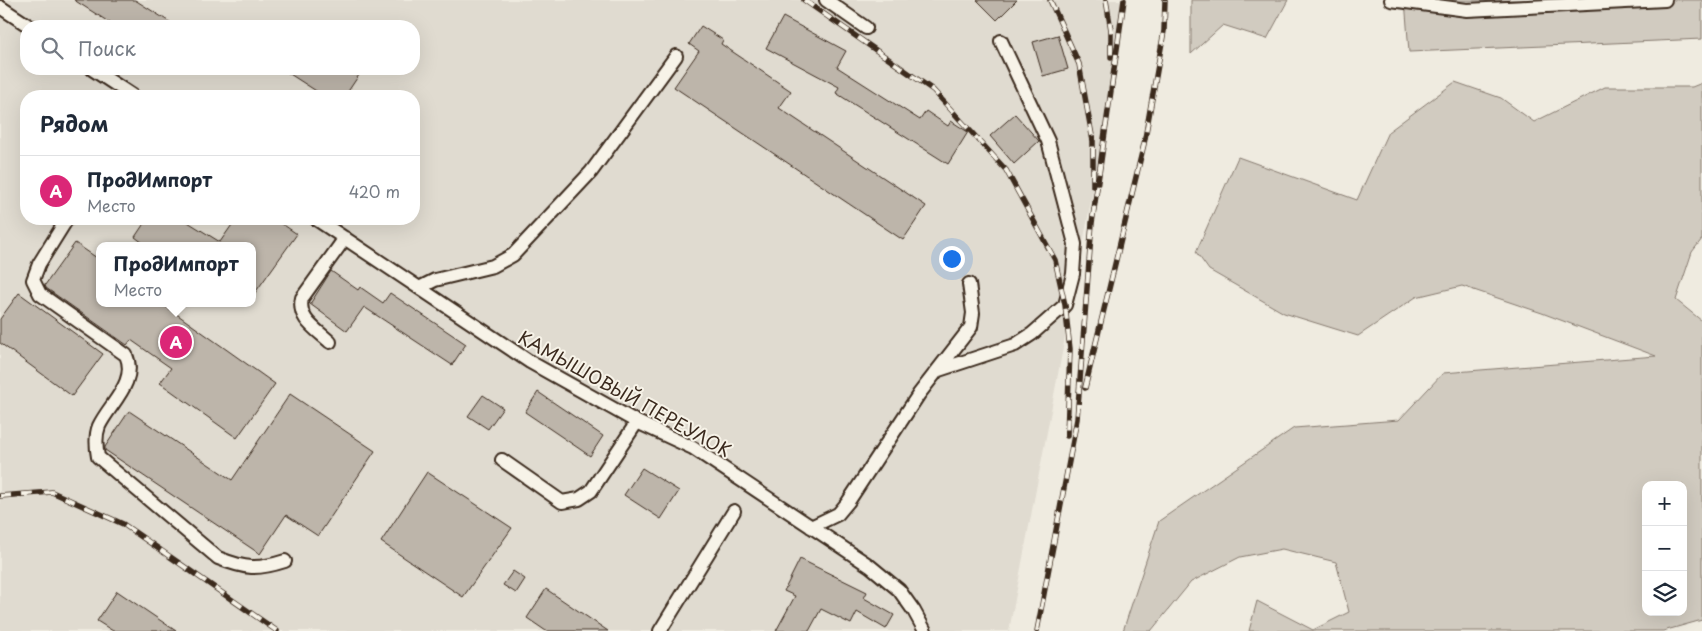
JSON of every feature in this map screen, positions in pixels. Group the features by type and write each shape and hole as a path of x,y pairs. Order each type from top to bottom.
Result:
{"street":[{"path":"826,0 866,28"},
{"path":"1391,0 1467,10 1665,0"},
{"path":"0,7 20,20"},
{"path":"939,370 1015,344 1032,334 1065,305 1073,274 1075,244 1048,142 1001,41"},
{"path":"419,288 434,280 494,266 513,255 591,172 676,56"},
{"path":"101,75 124,90"},
{"path":"63,225 39,264 33,280 40,294 126,355 130,364 129,374 120,393 99,426 96,440 98,457 218,558 241,567 261,568 285,561"},
{"name":"КАМЫШОВЫЙ ПЕРЕУЛОК","path":"325,225 530,362 637,422 693,448 812,527 884,576 899,590 925,631"},
{"path":"330,342 303,318 300,307 302,298 345,238"},
{"path":"812,527 838,514 848,502 918,394 939,370 971,327 973,313 968,284"},
{"path":"502,460 562,502 579,499 591,491 637,422"},
{"path":"660,631 734,511"}],"shaded area":[{"path":"0,0 1124,0 1121,44 1009,631 0,631"},
{"path":"1191,0 1288,0 1267,39 1223,25 1191,54"},
{"path":"1405,0 1702,0 1702,39 1409,52"},
{"path":"1455,82 1501,98 1534,122 1605,87 1692,87 1702,83 1702,239 1692,252 1676,300 1702,321 1702,620 1663,631 1249,631 1257,601 1313,630 1349,612 1336,562 1282,549 1240,557 1191,582 1151,631 1123,631 1159,521 1294,428 1399,420 1443,373 1656,356 1542,313 1462,286 1416,297 1358,336 1284,313 1209,270 1196,252 1238,157 1357,200 1388,132"}],"building":[{"path":"74,0 135,0 167,20 106,20"},
{"path":"977,0 1017,0 997,20"},
{"path":"783,17 846,51 837,67 920,120 926,111 948,126 951,121 968,132 948,164 836,93 839,87 766,48"},
{"path":"701,26 723,40 721,44 791,91 779,108 926,206 903,240 674,87 699,51 689,44"},
{"path":"1058,35 1068,69 1043,76 1033,42"},
{"path":"291,75 359,75 349,90 315,90"},
{"path":"1015,114 1039,141 1014,164 990,136"},
{"path":"143,225 193,225 220,242 142,242 135,237"},
{"path":"232,225 284,225 297,234 256,291 256,242 220,242"},
{"path":"75,243 96,257 96,307 167,307 275,384 237,438 160,383 171,368 131,340 127,345 46,288 45,285"},
{"path":"331,271 358,290 360,287 383,303 390,293 466,344 452,365 364,307 347,331 310,304"},
{"path":"19,293 103,354 72,396 0,343 0,319"},
{"path":"538,392 603,436 590,456 525,412"},
{"path":"290,394 375,451 318,536 286,515 260,554 105,450 105,447 129,411 232,480"},
{"path":"483,395 503,408 488,429 468,416"},
{"path":"642,468 679,491 661,519 624,495"},
{"path":"427,472 512,528 463,597 381,542"},
{"path":"800,559 867,592 864,598 894,615 886,629 857,612 851,624 821,609 809,631 776,631 795,596 784,591"},
{"path":"513,571 525,579 516,593 503,585"},
{"path":"546,589 608,631 546,631 527,618"},
{"path":"117,591 176,631 113,631 97,621"}],"railway":[{"path":"804,0 933,90 1006,170 1055,260 1065,305 1070,349 1067,436"},
{"path":"1050,0 1079,64 1093,141 1093,186"},
{"path":"1106,0 1111,30 1111,57"},
{"path":"1037,631 1077,419 1092,223 1124,0"},
{"path":"1085,388 1144,144 1164,31 1165,0"},
{"path":"0,496 52,492 123,524 277,631"}],"place":[{"name":"ПродИмпорт","path":"176,342"}]}
